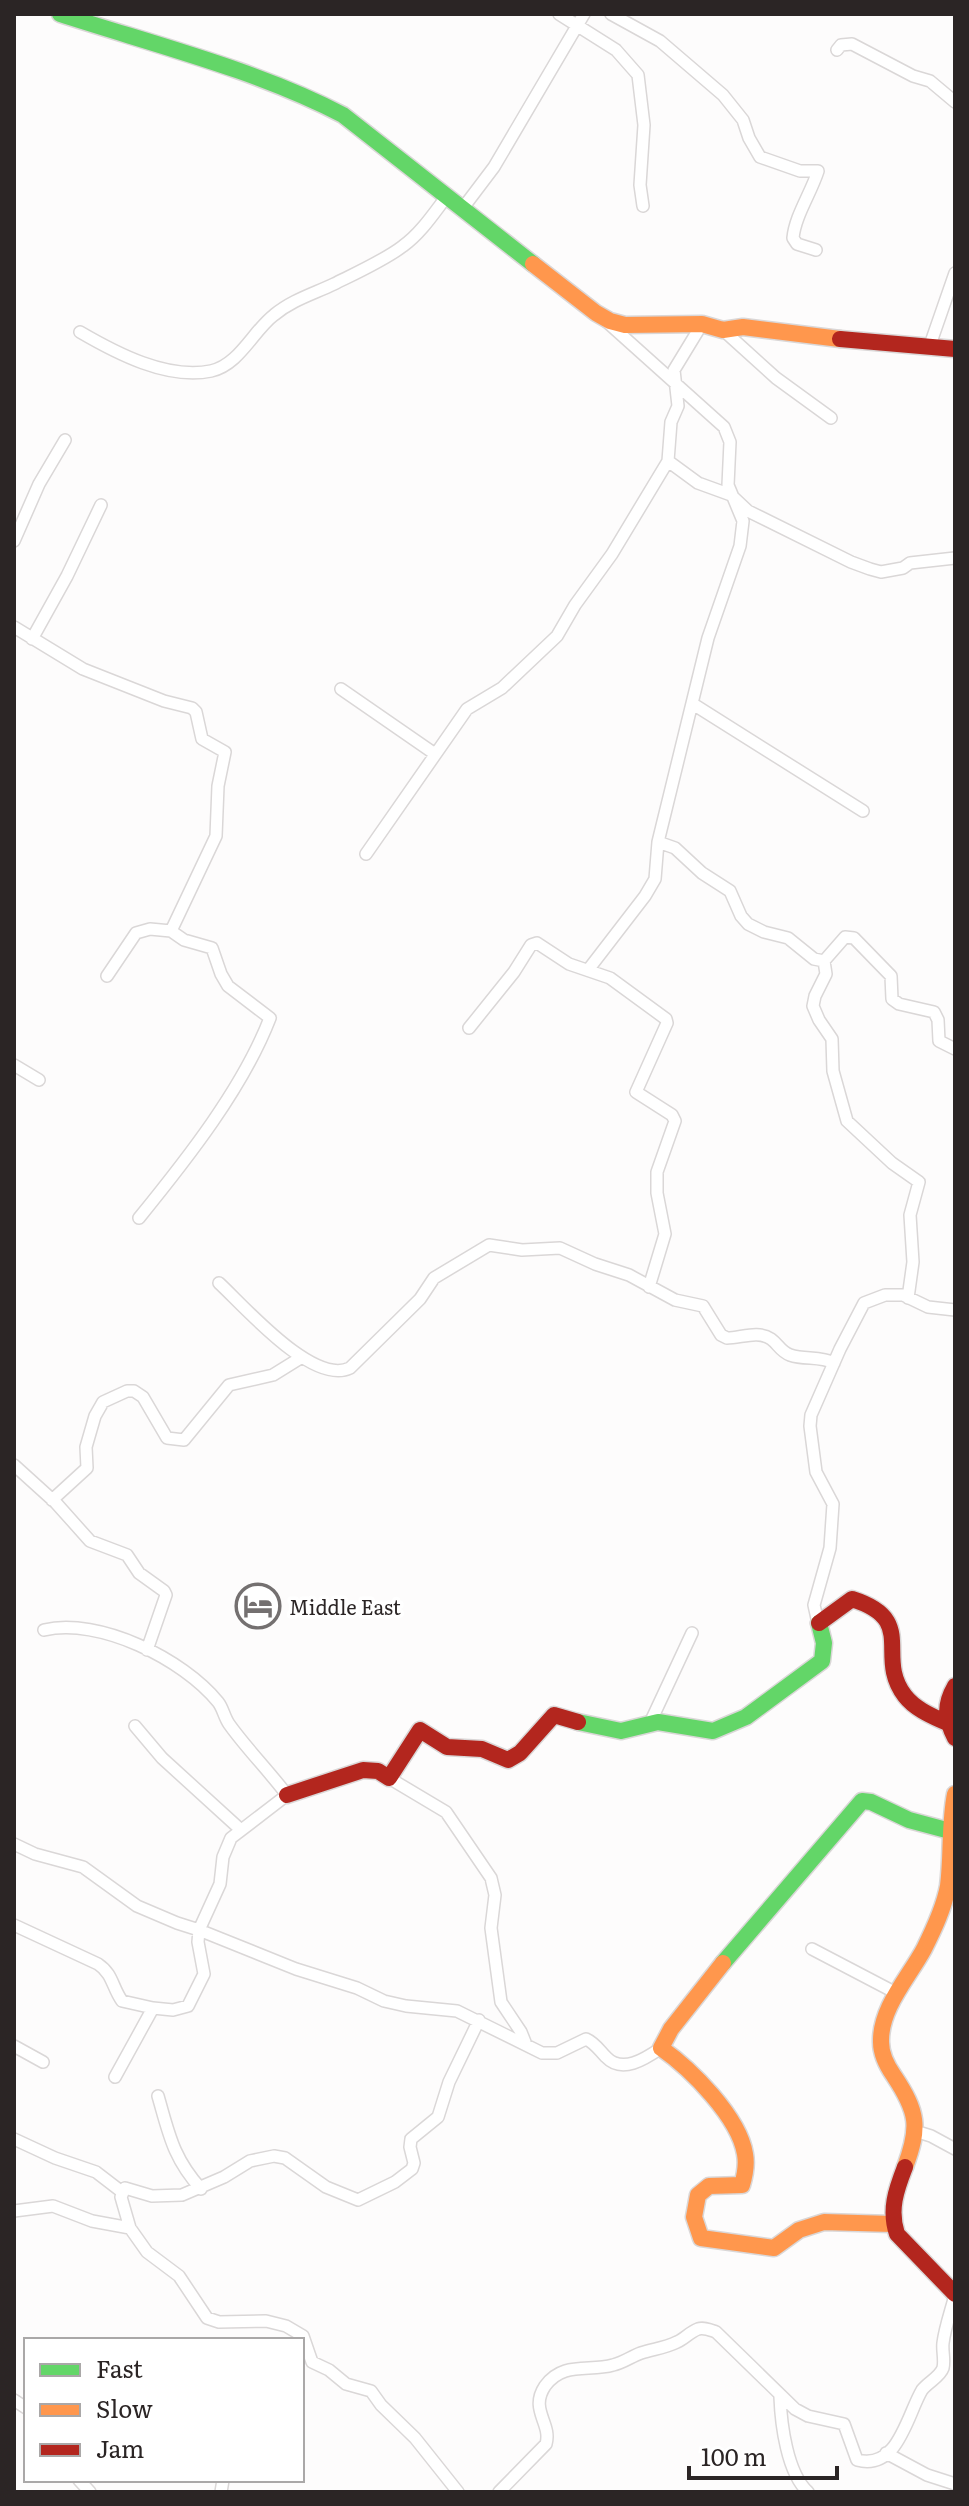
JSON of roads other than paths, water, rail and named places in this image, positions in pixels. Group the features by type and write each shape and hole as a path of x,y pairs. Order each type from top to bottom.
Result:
{"street":[{"path":"60,14 230,70 327,106 353,121 596,313 724,427 730,442 728,485 743,521 740,546 708,638 658,842 652,885 588,970"},
{"path":"559,14 581,19 616,50 640,81 644,125 640,185 643,206"},
{"path":"611,14 660,41 723,95 743,120 760,157 800,171 818,171 793,238 797,244 816,250"},
{"path":"463,208 484,184 502,156 581,19"},
{"path":"837,50 841,45 852,44 913,76 930,81 955,102"},
{"path":"80,332 136,361 198,373 214,371 225,366 271,317 290,303 331,286 404,246 447,196"},
{"path":"930,345 955,273"},
{"path":"596,313 625,325 702,324 723,330 743,327 955,349"},
{"path":"366,854 467,709 502,688 557,636 612,554 668,461 671,422 678,406 674,370 702,324"},
{"path":"723,330 776,378 831,418"},
{"path":"14,541 39,484 65,440"},
{"path":"668,461 698,483 731,495 748,511 870,569 881,572 903,568 910,563 955,558"},
{"path":"32,639 101,505"},
{"path":"14,627 83,669 164,701 192,708 196,712 201,738 225,752 218,786 216,836 171,931"},
{"path":"341,689 435,754"},
{"path":"693,704 863,811"},
{"path":"658,842 684,854 702,873 730,891 748,924 788,938 814,959 824,961"},
{"path":"107,976 136,933 150,929 171,931 184,940 212,948 228,986 270,1018 249,1062 190,1154 139,1218"},
{"path":"908,1298 913,1262 910,1215 919,1182 892,1163 847,1121 833,1071 833,1043 813,1006 826,974 824,961 845,937 854,938 891,976 892,999 899,1004 934,1012 939,1026 939,1041 955,1049"},
{"path":"469,1028 514,972 531,945 542,946 569,964 610,978 667,1021 636,1092 672,1115 675,1121 657,1172 657,1193 665,1234 649,1287"},
{"path":"14,1065 39,1080"},
{"path":"219,1283 276,1339 302,1357 330,1370 347,1370 417,1302 434,1278 489,1245 522,1250 560,1248 595,1264 620,1271 675,1300 703,1306 721,1335 727,1338 765,1336 793,1356 817,1357 834,1363"},
{"path":"389,1778 420,1730 447,1747 482,1749 508,1760 520,1753 554,1715 608,1730 621,1731 650,1723 672,1723 713,1731 746,1717 822,1661 824,1643 814,1605 830,1548 833,1504 817,1476 811,1415 864,1303 893,1294 928,1307 955,1310"},
{"path":"52,1500 87,1468 87,1442 95,1416 104,1401 127,1391 137,1392 145,1399 167,1438 184,1440 229,1385 273,1375 302,1357"},
{"path":"14,1465 93,1542 127,1555 139,1573 164,1591 166,1595 147,1650"},
{"path":"818,1623 852,1599 881,1611 891,1623 894,1670 901,1691 910,1703 951,1731"},
{"path":"44,1630 61,1626 102,1631 184,1670 218,1702 229,1724 287,1795"},
{"path":"650,1723 692,1633"},
{"path":"951,1731 946,1706 955,1686"},
{"path":"135,1726 162,1758 241,1830"},
{"path":"14,1925 108,1970 114,1990 122,2001 173,2010 188,2006 204,1974 199,1930 220,1884 227,1846 241,1830 287,1795 363,1770 378,1771 446,1812 491,1878 495,1895 491,1928 501,2002 525,2042"},
{"path":"499,2492 546,2444 547,2435 538,2409 539,2399 548,2382 571,2368 613,2366 645,2351 676,2343 705,2328 724,2339 780,2397 808,2416 844,2424 857,2460 866,2462 898,2444 922,2391 941,2373 943,2340 955,2294 897,2234 892,2224 896,2196 909,2162 915,2131 913,2106 885,2061 880,2039 898,1994 949,1904 950,1831 955,1794"},
{"path":"14,1844 35,1854 83,1867 137,1906 296,1969 357,1988 384,2001 457,2011 542,2053 549,2054 589,2040 610,2061 628,2065 661,2048 700,1990 862,1801 870,1800 921,1825 950,1831"},
{"path":"812,1949 898,1994"},
{"path":"115,2077 153,2008"},
{"path":"122,2192 130,2188 152,2196 172,2196 201,2189 250,2161 265,2156 285,2158 326,2187 354,2199 368,2197 412,2169 411,2139 438,2117 449,2082 479,2020"},
{"path":"14,2046 43,2062"},
{"path":"661,2048 675,2058 729,2116 746,2162 742,2185 708,2186 699,2191 695,2198 695,2226 701,2238 774,2248 810,2224 846,2221 892,2224"},
{"path":"158,2096 172,2149 187,2174 201,2189"},
{"path":"915,2131 955,2149"},
{"path":"14,2139 96,2172 122,2192 130,2228 147,2252 179,2276 207,2318 219,2322 276,2323 294,2336"},
{"path":"14,2211 53,2206 81,2218 130,2228"},
{"path":"304,2339 312,2362 329,2370 346,2384 371,2391 415,2438 458,2492"},
{"path":"780,2397 783,2431 795,2478 808,2492"},
{"path":"886,2453 927,2475 955,2484"}],"place":[{"name":"Middle East","path":"258,1606"}]}
